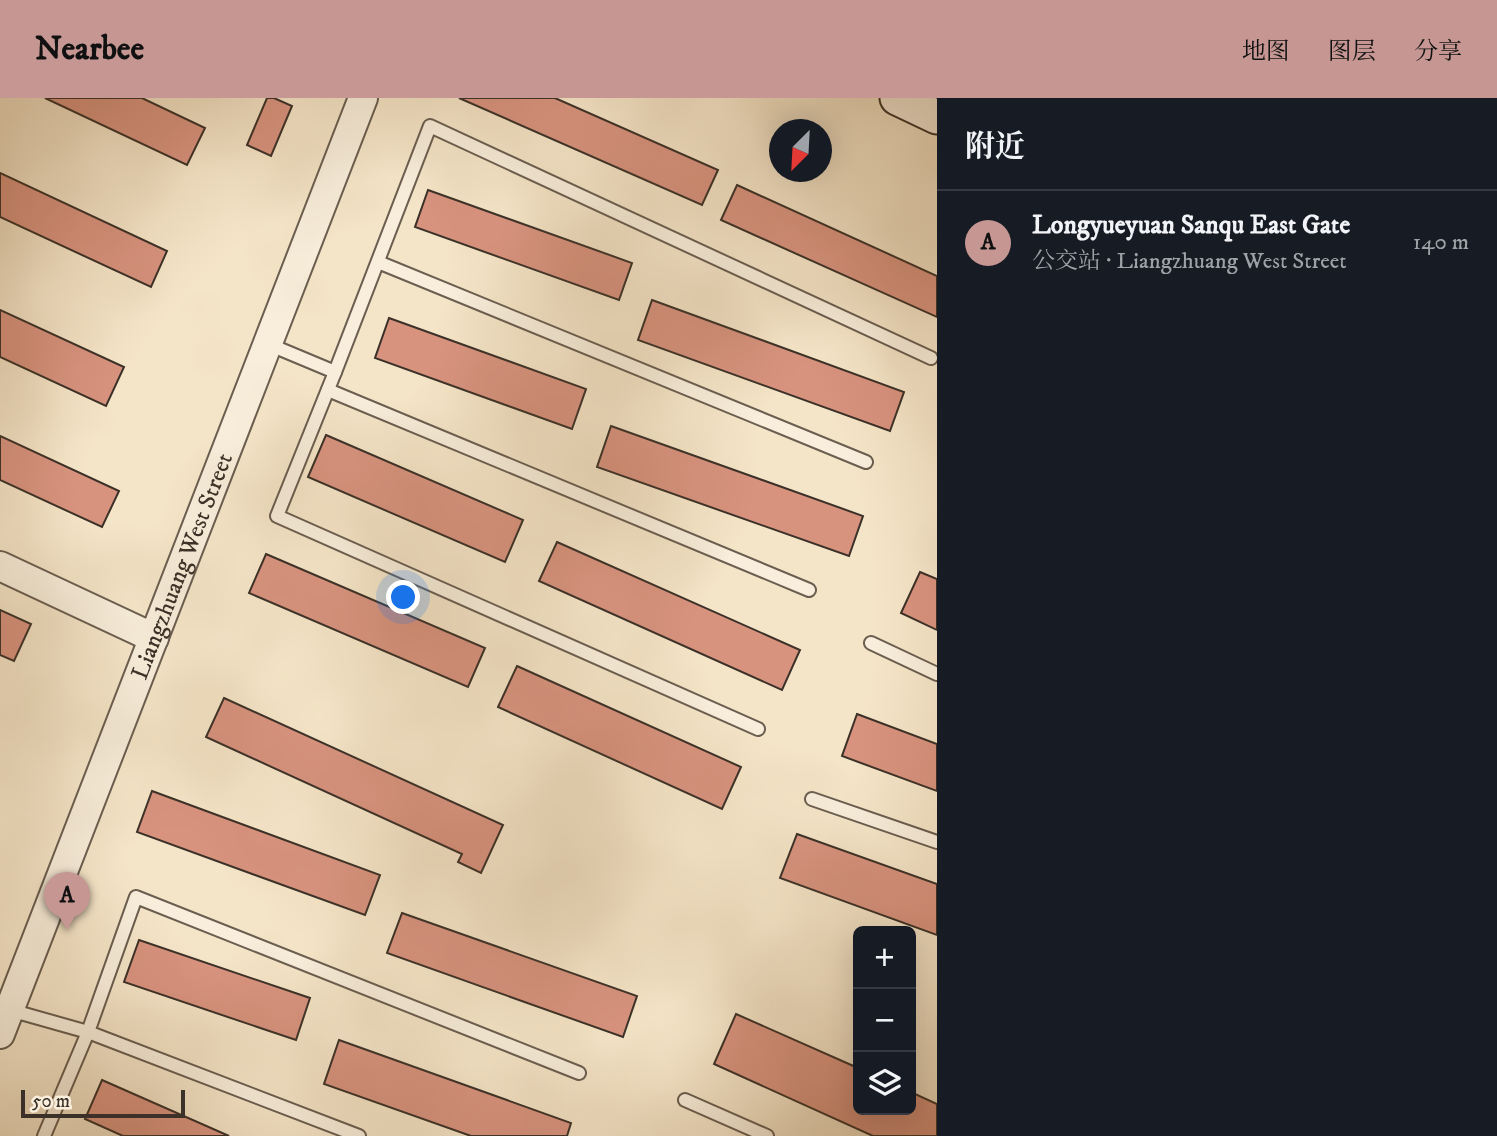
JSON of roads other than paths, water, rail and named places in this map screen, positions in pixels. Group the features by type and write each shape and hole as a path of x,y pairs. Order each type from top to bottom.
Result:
{"main road":[{"path":"897,98 937,117"}],"street":[{"name":"Liangzhuang West Street","path":"5,1022 363,98"},
{"path":"0,566 154,638"}],"lane":[{"path":"758,729 276,516 430,126 931,358"},
{"path":"378,262 866,462"},
{"path":"268,344 335,372"},
{"path":"328,390 809,590"},
{"path":"871,643 937,674"},
{"path":"812,799 937,842"},
{"path":"44,1136 88,1032 136,897 579,1073"},
{"path":"5,1022 88,1032 359,1136"},
{"path":"685,1100 767,1136"}],"place":[{"name":"Longyueyuan Sanqu East Gate","path":"67,930"}]}
